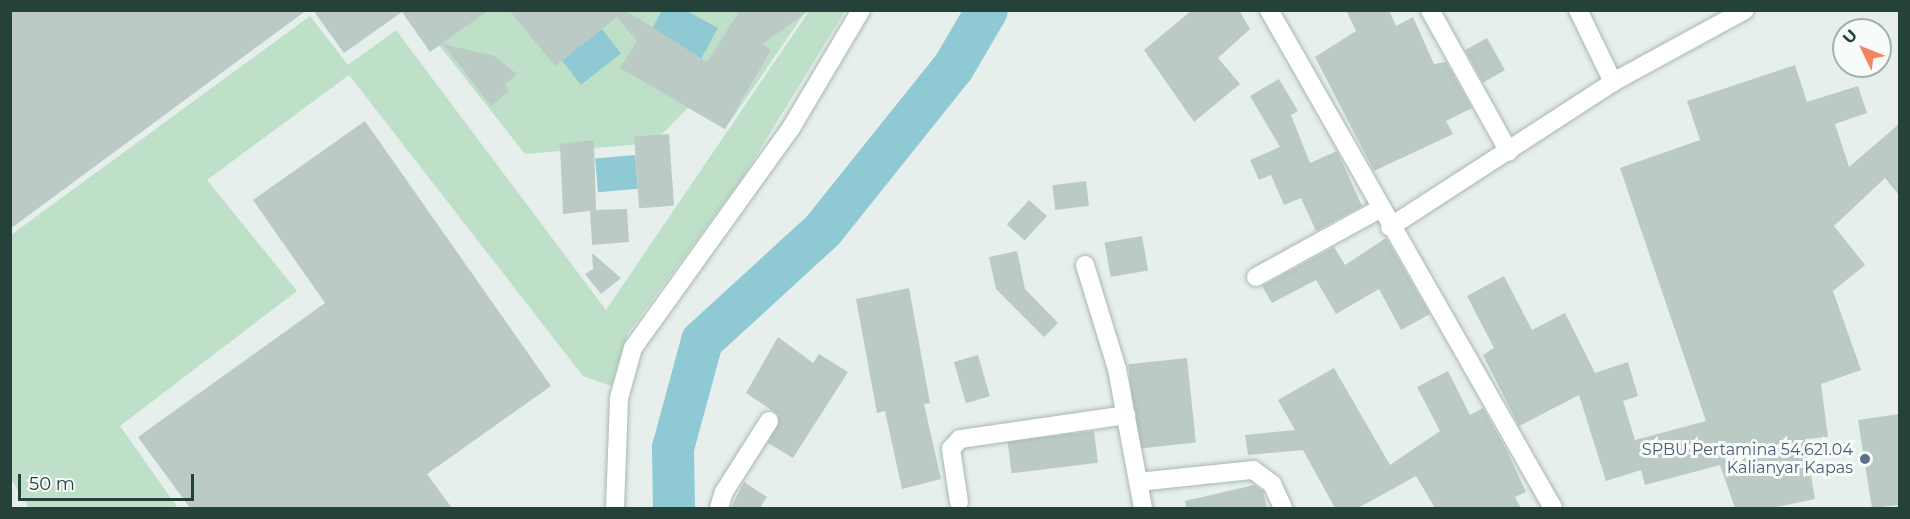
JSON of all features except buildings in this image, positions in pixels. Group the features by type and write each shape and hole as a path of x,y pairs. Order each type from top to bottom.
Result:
{"street":[{"path":"615,508 619,398 633,348 791,128 861,10"},
{"path":"1269,10 1379,209 1553,508"},
{"path":"1430,10 1509,152"},
{"path":"1578,10 1613,82"},
{"path":"1390,227 1509,152 1613,82 1745,10"},
{"path":"1256,277 1379,209"},
{"path":"1085,265 1126,415 1143,508"},
{"path":"958,502 951,449 960,439 1126,415"},
{"path":"719,508 724,492 769,421"},
{"path":"1138,482 1253,470 1272,484 1283,508"}],"green space":[{"path":"467,11 806,11 725,129 688,108 653,143 525,154 439,45"},
{"path":"809,11 845,11 743,177 628,333 611,386 583,376 349,75 207,180 297,291 120,426 178,508 29,508 11,479 11,235 310,16 348,65 396,30 606,310"}],"water":[{"path":"662,10 687,11 718,28 701,59 652,29"},
{"path":"602,29 621,53 581,85 562,60"},
{"path":"635,155 638,189 598,192 595,158"}],"waterway":[{"path":"674,508 673,448 702,341 823,230 953,68 987,10"}],"place":[{"name":"SPBU Pertamina 54.621.04 Kalianyar Kapas","path":"1865,459"}]}
